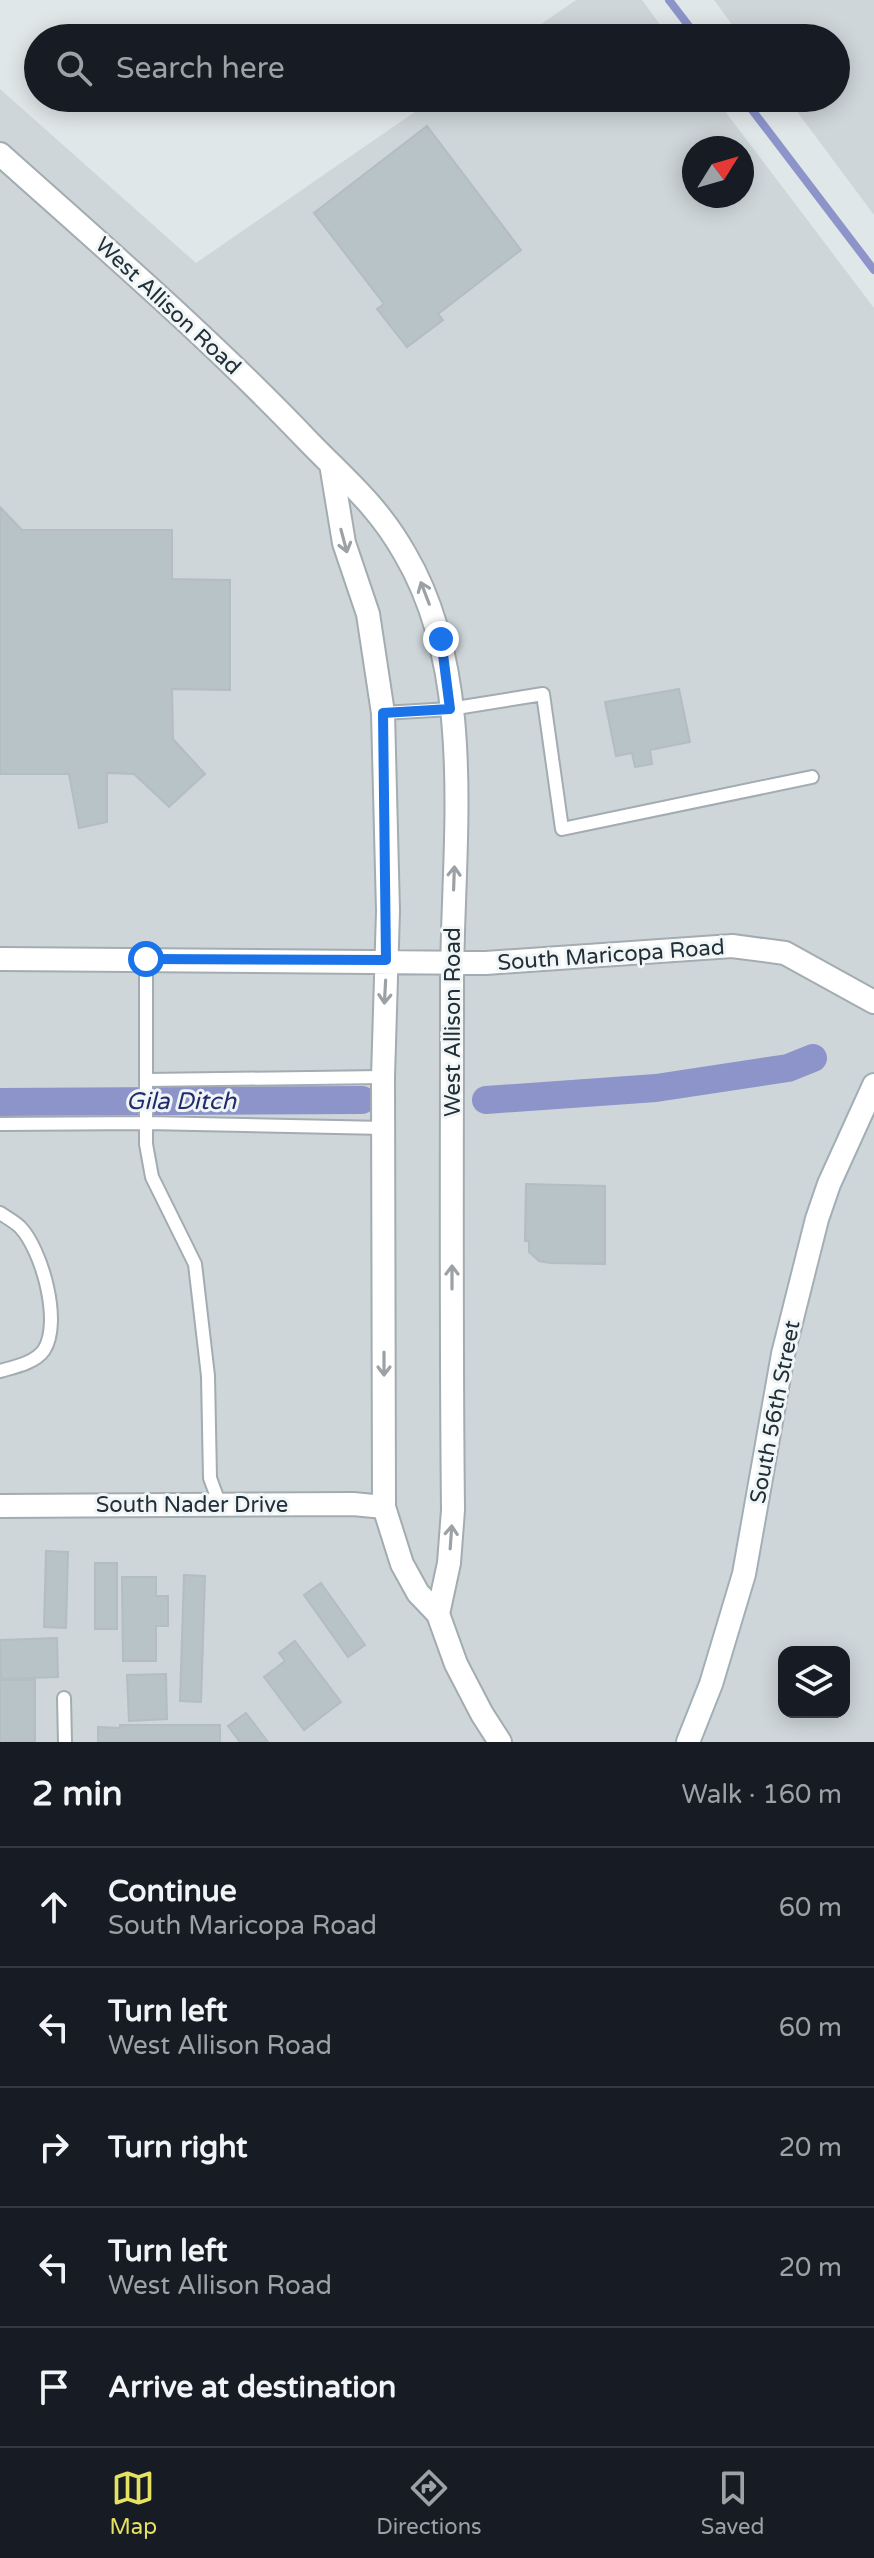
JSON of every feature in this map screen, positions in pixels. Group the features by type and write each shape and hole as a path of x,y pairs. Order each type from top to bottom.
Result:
{"street":[{"name":"West Allison Road","path":"0,154 273,404 375,508 406,554 424,589 441,639 457,760 452,961 453,1510 449,1563 438,1614"},
{"path":"331,464 344,543 370,626 383,713 386,960 383,1077 384,1507 402,1564 418,1593 438,1614 456,1664 500,1742"},
{"name":"South Maricopa Road","path":"0,959 486,963 732,946 785,953 874,1002"},
{"name":"South 56th Street","path":"688,1742 702,1709 744,1574 783,1354 817,1219 829,1184 874,1085"},
{"name":"South Nader Drive","path":"0,1506 353,1504 384,1507"}],"lane":[{"path":"383,713 450,709 543,694 562,829 812,777"},
{"path":"146,959 146,1144 152,1177 195,1264 208,1376 210,1478 220,1505"},
{"path":"147,1080 383,1077"},
{"path":"0,1124 147,1123 384,1128"},
{"path":"0,1213 20,1227 40,1257 50,1301 49,1336 43,1351 27,1363 0,1371"},
{"path":"64,1698 65,1742"}],"shaded area":[{"path":"576,0 642,0 660,24 541,24"},
{"path":"714,0 874,0 874,215 797,112 850,112 850,24 732,24"},
{"path":"0,89 196,263 415,112 726,112 744,136 682,136 682,208 754,208 754,150 874,308 874,1742 0,1742"}],"building":[{"path":"427,126 521,250 438,314 443,320 407,347 377,309 384,304 314,213"},
{"path":"0,507 22,530 172,530 172,579 230,580 230,690 172,689 173,739 205,774 169,807 134,774 107,773 107,822 79,828 69,774 0,774"},
{"path":"679,689 690,742 650,750 652,764 635,767 632,753 616,756 605,702"},
{"path":"526,1184 605,1186 605,1264 550,1263 539,1261 529,1252 529,1241 525,1241"},
{"path":"46,1551 68,1552 66,1628 44,1627"},
{"path":"95,1563 117,1563 117,1629 95,1629"},
{"path":"184,1575 205,1576 201,1702 180,1701"},
{"path":"122,1577 156,1577 156,1596 168,1596 168,1626 156,1626 156,1661 123,1661"},
{"path":"321,1583 365,1645 348,1657 304,1595"},
{"path":"57,1638 58,1677 1,1679 0,1640"},
{"path":"295,1641 341,1702 304,1730 264,1677 285,1661 279,1653"},
{"path":"166,1674 167,1719 129,1721 127,1675"},
{"path":"0,1680 35,1680 35,1742 0,1742"},
{"path":"246,1713 268,1742 240,1742 228,1726"},
{"path":"120,1725 220,1725 220,1742 98,1742 98,1727 120,1728"}],"waterway":[{"path":"669,0 687,24"},
{"path":"754,112 874,270"},
{"name":"Gila Ditch","path":"486,1100 656,1088 788,1068 813,1058"},
{"name":"Gila Ditch","path":"0,1102 362,1100"}],"route":[{"path":"146,959 386,960 388,911 383,713 450,709 441,639"}]}
